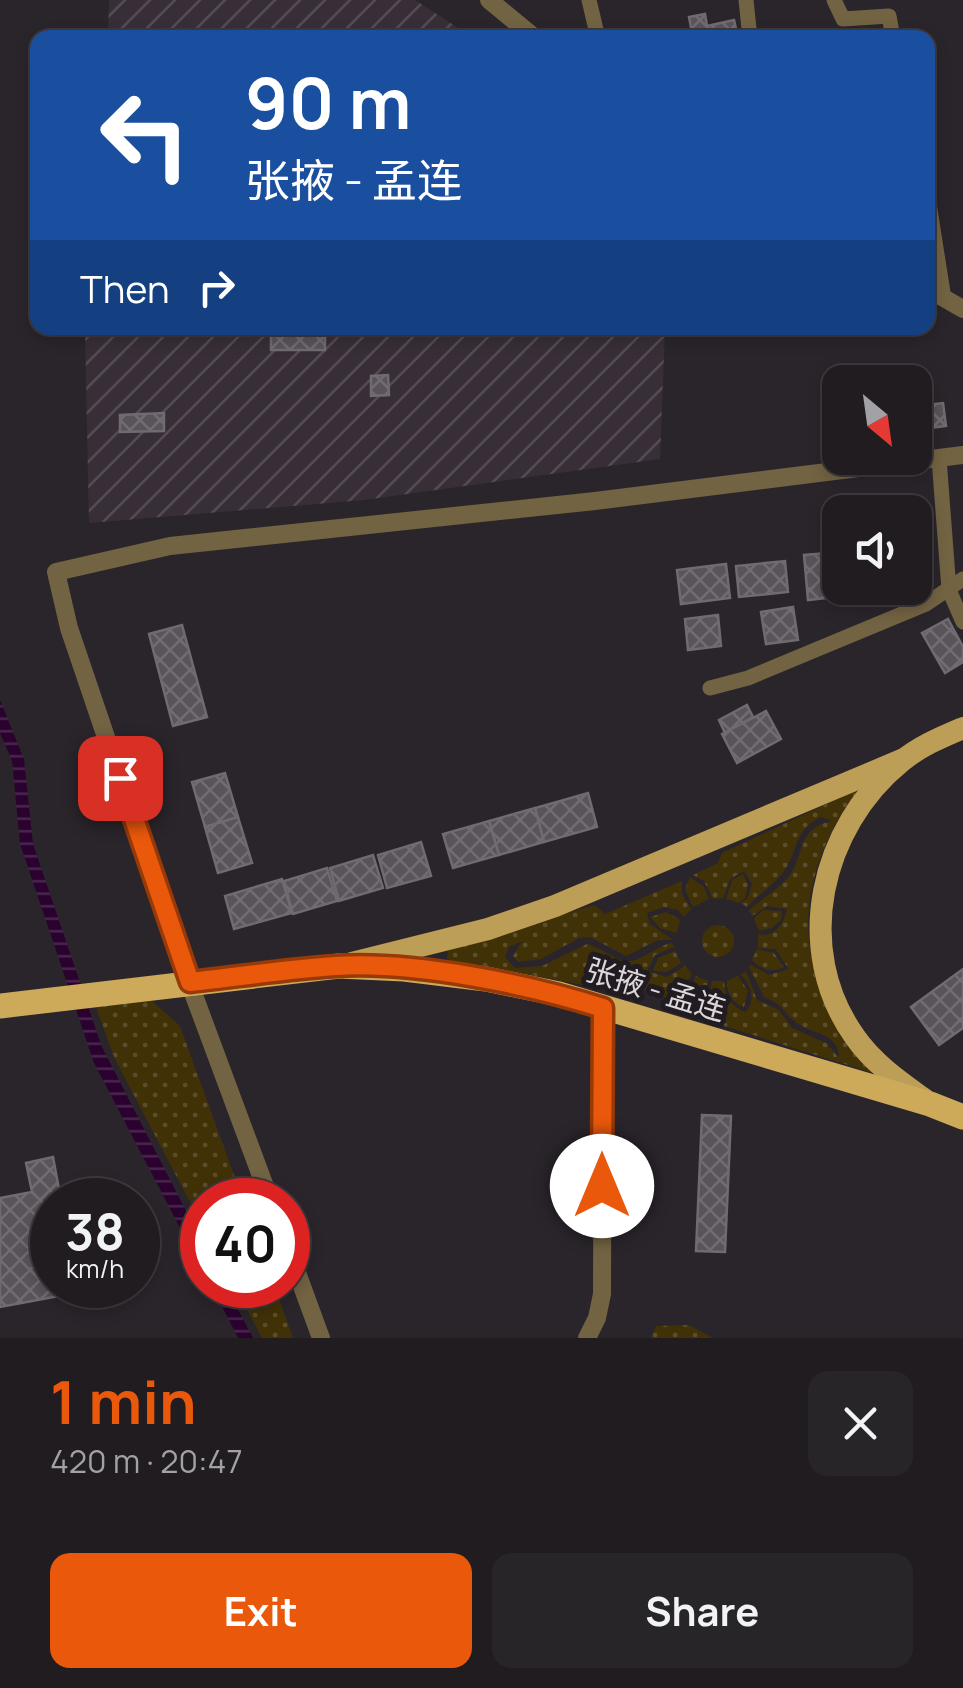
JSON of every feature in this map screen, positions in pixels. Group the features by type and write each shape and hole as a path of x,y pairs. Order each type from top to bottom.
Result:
{"highway":[{"name":"张掖 - 孟连","path":"8,1005 339,966 486,979 559,994 963,1117"}],"main road":[{"path":"339,966 488,929 555,906 904,759 963,728"},
{"path":"904,759 861,806 835,850 819,912 821,942 829,988 855,1038 887,1072 930,1104"}],"street":[{"path":"489,0 525,30"},
{"path":"590,0 596,30"},
{"path":"746,0 749,30"},
{"path":"834,0 843,19 889,16 892,30"},
{"path":"935,242 944,299"},
{"path":"935,293 963,309"},
{"path":"262,1178 69,628 56,572 170,546 595,501 963,454"},
{"path":"939,458 948,590 963,622"},
{"path":"945,529 963,556"},
{"path":"710,688 772,668 926,604 963,578"},
{"path":"588,1338 602,1294 603,1008"},
{"path":"309,1308 320,1338"}],"shaded area":[{"path":"109,0 415,0 461,30 108,30"},
{"path":"85,335 665,335 660,459 364,500 89,523"},
{"path":"0,700 24,759 33,844 102,1047 180,1199 180,1228 160,1190 160,1178 154,1178 94,1063 20,844 12,761 0,733"},
{"path":"861,788 846,807 822,853 814,878 808,929 818,978 873,1073 718,1024 710,1011 697,1008 707,1001 712,981 724,981 730,1001 746,1012 750,988 741,975 746,971 757,1000 779,1010 792,1028 826,1043 839,1058 835,1043 803,1027 764,997 749,967 769,975 789,969 775,949 758,948 758,934 778,929 787,909 767,906 752,916 749,910 786,880 812,831 832,821 821,817 805,829 782,874 747,907 741,903 747,899 752,884 744,871 730,879 723,898 713,899 704,881 693,875 718,863 722,853"},
{"path":"743,874 748,885 745,898 739,903 726,899 732,880"},
{"path":"690,877 704,887 709,899 693,907 685,890"},
{"path":"682,881 682,894 691,909 684,917 678,910 664,907 647,913 650,924 673,940 658,940 626,956 590,937 579,938 541,959 518,962 513,956 522,941 509,947 505,957 515,968 542,966 587,944 620,960 631,961 672,943 674,947 655,955 647,971 667,977 685,966 692,974 685,985 686,1004 597,974 583,985 453,964 447,958 448,951 455,948 594,905 605,914"},
{"path":"763,910 782,911 781,920 772,928 759,931 754,919"},
{"path":"666,912 681,920 676,933 660,928 650,917"},
{"path":"718,925 729,930 734,941 729,952 718,957 707,952 702,941 707,930"},
{"path":"757,949 774,953 784,967 771,970 759,966 752,960"},
{"path":"675,951 681,963 667,972 653,971 658,958"},
{"path":"696,976 708,981 704,998 693,1006 687,995"},
{"path":"738,976 748,991 744,1007 733,1000 728,989 727,981"},
{"path":"151,1000 180,1026 235,1178 180,1178 180,1183 114,1057 96,1007"},
{"path":"223,1308 237,1308 253,1338 238,1338"},
{"path":"246,1308 282,1308 293,1338 262,1338"},
{"path":"689,1325 713,1338 651,1338 656,1326"}],"building":[{"path":"705,14 707,26 734,20 736,30 691,30 689,17"},
{"path":"271,335 325,335 325,350 271,350"},
{"path":"388,375 389,395 371,396 371,376"},
{"path":"943,403 946,426 932,428 932,404"},
{"path":"164,413 164,431 120,432 120,415"},
{"path":"822,554 822,598 808,600 804,555"},
{"path":"785,561 788,592 739,597 736,566"},
{"path":"726,564 730,598 681,604 677,570"},
{"path":"793,607 798,640 766,644 761,612"},
{"path":"718,615 721,646 688,650 685,619"},
{"path":"948,619 963,647 963,662 945,673 922,633"},
{"path":"182,625 207,717 173,726 149,634"},
{"path":"747,705 753,717 725,733 719,720"},
{"path":"766,711 781,739 737,763 722,734"},
{"path":"225,773 238,817 205,827 192,782"},
{"path":"588,793 597,827 544,842 535,808"},
{"path":"535,808 544,842 499,855 489,821"},
{"path":"238,817 252,863 218,873 205,827"},
{"path":"489,821 499,855 453,868 443,834"},
{"path":"421,842 431,876 387,888 378,855"},
{"path":"373,855 383,888 339,901 330,868"},
{"path":"327,868 337,901 293,914 284,881"},
{"path":"282,879 292,913 234,929 225,896"},
{"path":"963,969 963,1028 939,1045 911,1007"},
{"path":"702,1115 731,1116 725,1252 696,1251"},
{"path":"53,1157 57,1178 30,1178 30,1182 26,1163"},
{"path":"30,1192 30,1301 0,1307 0,1198"}],"route":[{"path":"120,778 190,982 339,966 404,969 486,979 559,994 603,1008 602,1186"}]}
